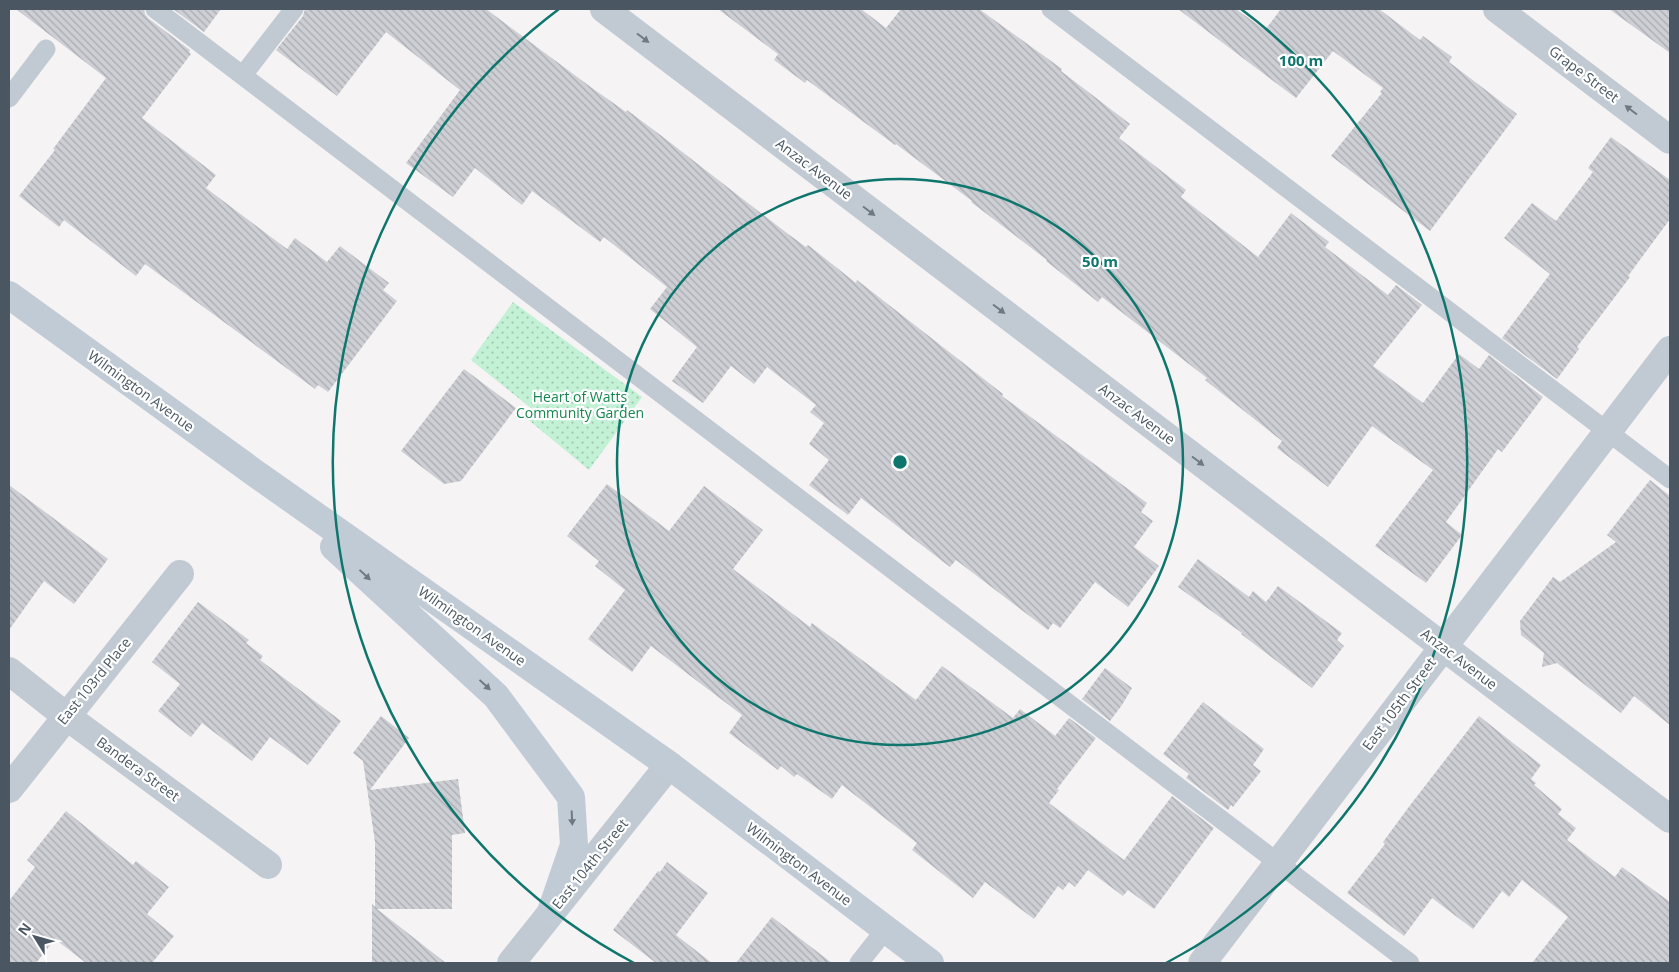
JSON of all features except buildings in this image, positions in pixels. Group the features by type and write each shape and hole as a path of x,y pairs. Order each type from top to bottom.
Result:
{"main road":[{"name":"Wilmington Avenue","path":"9,295 252,471 669,765 930,963"},
{"path":"252,471 496,696 571,797 574,845 551,912"}],"street":[{"name":"Anzac Avenue","path":"604,9 1670,819"},
{"name":"Grape Street","path":"1497,9 1670,140"},
{"name":"East 105th Street","path":"1202,963 1670,350"},
{"name":"East 103rd Place","path":"9,789 180,574"},
{"name":"Bandera Street","path":"9,670 66,716 268,865"},
{"name":"East 104th Street","path":"511,963 669,765"}],"lane":[{"path":"155,9 1410,963"},
{"path":"243,75 294,9"},
{"path":"1051,9 1670,480"},
{"path":"9,98 46,49"},
{"path":"859,963 885,930"}],"green space":[{"name":"Heart of Watts Community Garden","path":"513,302 642,397 589,470 525,417 532,409 471,360"}]}
